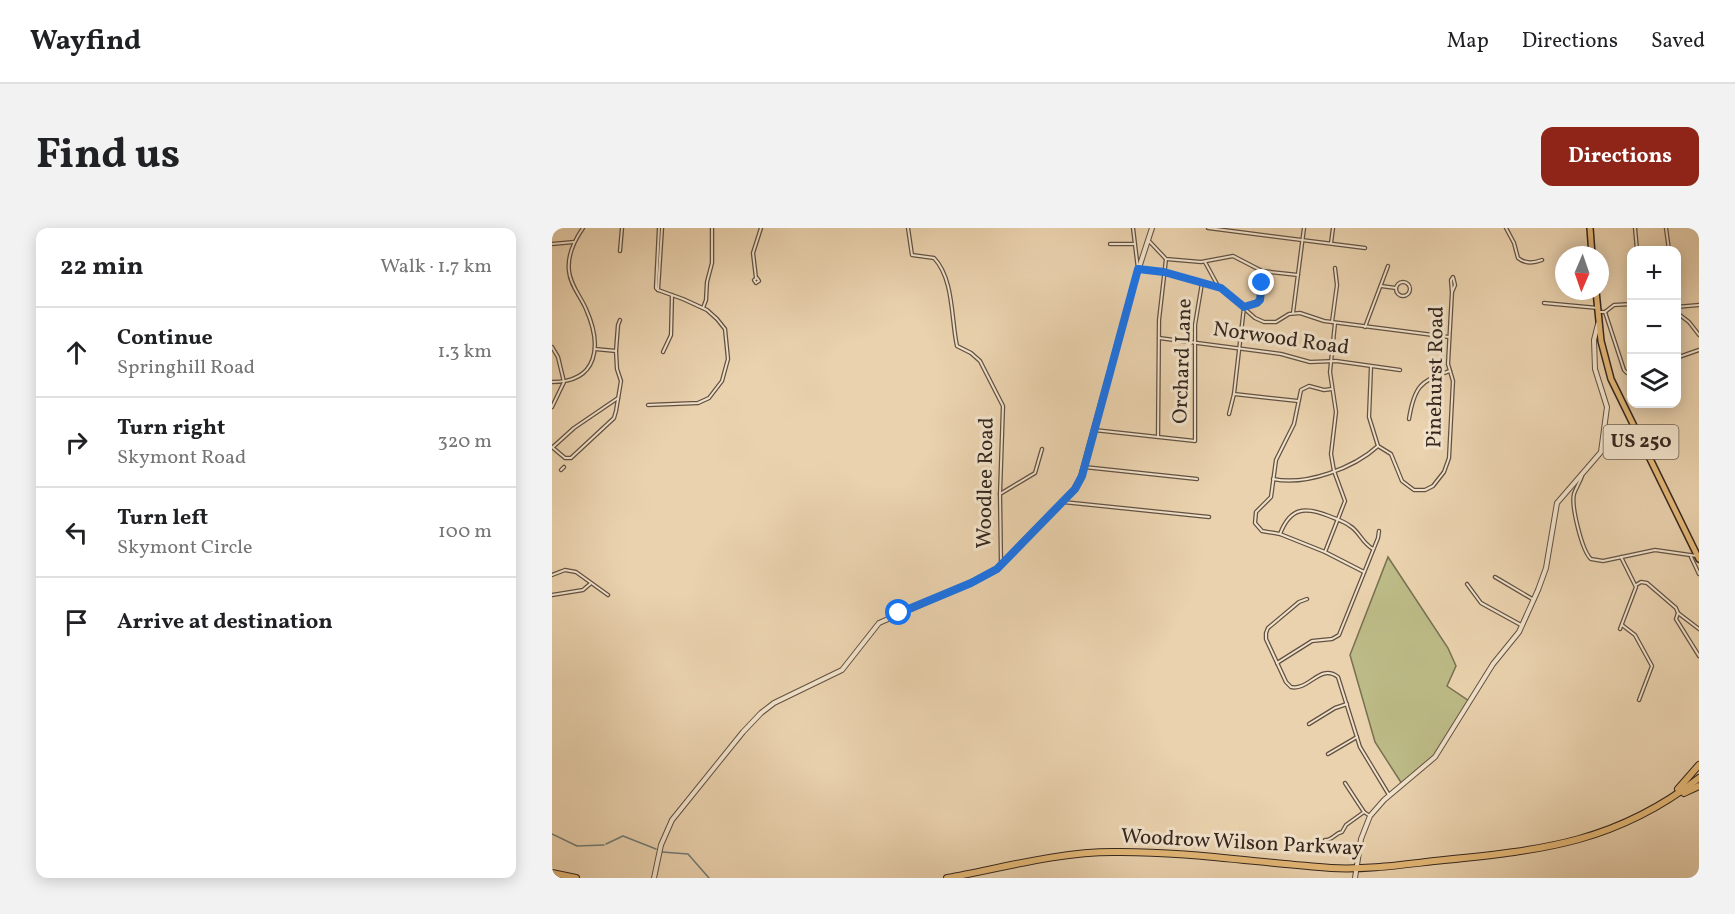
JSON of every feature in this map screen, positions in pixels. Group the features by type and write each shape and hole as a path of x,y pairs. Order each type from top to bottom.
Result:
{"highway":[{"path":"1645,813 1680,788 1699,765"},
{"name":"Woodrow Wilson Parkway","path":"947,878 1067,856 1111,852 1357,868 1536,850 1598,834 1645,813 1699,778"},
{"path":"1645,813 1699,786"},
{"path":"552,873 576,878"}],"main road":[{"path":"1590,228 1591,246"},
{"name":"US 250","path":"1598,300 1600,311 1598,342 1614,387 1696,557"}],"street":[{"path":"552,382 564,382 586,372 592,362 595,349 588,315 569,274 570,253 583,228"},
{"path":"620,251 622,228"},
{"path":"648,405 698,403 709,398 718,389 728,358 725,328 717,318 702,308 656,288 661,228"},
{"path":"702,308 706,300 707,282 712,263 712,228"},
{"path":"756,278 753,252 760,228"},
{"name":"Woodlee Road","path":"908,228 912,254 917,257 934,258 947,284 957,346 978,359 1002,404 1001,565"},
{"path":"1133,228 1138,269"},
{"path":"1208,228 1365,248"},
{"path":"1293,313 1304,228"},
{"path":"1331,244 1333,228"},
{"path":"1506,228 1514,243 1518,258 1534,263 1542,260"},
{"path":"1635,228 1637,246"},
{"path":"1666,228 1668,246"},
{"path":"655,878 663,838 673,818 742,732 763,710 842,670 879,623 976,580 1001,565 1077,486 1151,230"},
{"path":"1148,240 1166,259 1204,262 1233,256 1258,270 1298,275"},
{"path":"552,243 574,242"},
{"path":"1110,244 1135,244"},
{"path":"1094,430 1158,437 1159,338 1166,259"},
{"path":"1204,262 1218,287 1255,318 1268,322 1278,321 1293,313 1306,314 1321,320 1449,337"},
{"path":"1365,327 1388,266"},
{"path":"1325,552 1345,498 1334,471 1331,449 1336,411 1331,362 1337,285 1335,268"},
{"path":"1138,269 1164,272 1218,287"},
{"path":"1244,307 1257,303 1261,299 1262,285 1258,270"},
{"path":"1404,282 1408,285 1409,290 1407,294 1402,295 1397,293 1396,288 1399,283 1404,282"},
{"name":"Orchard Lane","path":"1158,437 1195,441 1195,325 1202,283"},
{"path":"1381,286 1396,288"},
{"name":"Pinehurst Road","path":"1378,446 1394,457 1400,478 1409,488 1425,490 1435,484 1444,472 1449,460 1453,383 1450,370 1449,337 1452,292"},
{"path":"663,352 671,335 672,295"},
{"path":"1544,303 1600,311 1614,305 1627,304"},
{"path":"1681,307 1699,305"},
{"path":"1229,414 1234,393 1244,307"},
{"path":"1600,311 1622,363 1627,369"},
{"path":"1681,315 1699,335"},
{"path":"618,398 574,428 552,447 565,458 572,457 614,417 618,398 621,379 617,369 616,351 620,320"},
{"name":"Norwood Road","path":"1159,338 1288,355 1310,362 1400,369"},
{"path":"1356,878 1363,834 1370,816 1390,795 1435,757 1493,664 1522,626 1534,600 1547,564 1556,506 1562,495 1599,456 1604,440 1607,405 1596,371 1598,342"},
{"path":"552,347 558,357 564,382 552,406"},
{"path":"595,349 616,351"},
{"path":"1681,357 1699,350"},
{"path":"1274,479 1302,480 1334,471 1357,461 1378,446 1369,417 1371,366"},
{"path":"1409,419 1415,393 1420,385 1432,376 1450,370"},
{"path":"1332,389 1324,390 1306,386 1300,391 1294,422 1279,453 1270,497 1256,511 1254,520 1261,530 1280,534 1325,552 1364,572"},
{"path":"1234,393 1298,401"},
{"path":"1000,494 1035,473 1042,449"},
{"path":"1084,467 1197,479"},
{"path":"1582,476 1574,500 1585,551 1591,559 1597,561 1658,550 1696,557 1699,574"},
{"path":"1064,502 1209,517"},
{"path":"1280,534 1287,519 1299,512 1316,511 1353,528 1363,542 1373,549"},
{"path":"1277,663 1312,640 1332,639 1339,636 1379,531"},
{"path":"1620,557 1636,585 1620,629"},
{"path":"552,575 565,570 576,572 586,578 590,584 609,595"},
{"path":"1495,577 1534,600"},
{"path":"1636,585 1641,582 1647,583 1676,608 1678,613 1699,629"},
{"path":"552,595 583,590 590,584"},
{"path":"1467,584 1481,603 1522,626"},
{"path":"1307,599 1299,602 1267,630 1266,639 1286,682 1293,688 1300,687 1323,673 1335,674 1340,680 1362,751 1390,795"},
{"path":"1678,613 1676,619 1699,654"},
{"path":"1622,625 1635,635 1652,666 1639,700"},
{"path":"1309,724 1335,708 1347,704"},
{"path":"1328,754 1357,737"},
{"path":"1345,783 1364,812 1370,816"},
{"path":"1325,840 1342,832 1346,825 1364,812"}],"shaded area":[{"path":"1388,557 1448,648 1456,666 1447,686 1469,701 1436,754 1402,784 1375,742 1350,655"}],"waterway":[{"path":"552,834 577,846 604,845"},
{"path":"606,844 623,836 656,849"},
{"path":"662,852 688,854 709,878"}],"route":[{"path":"899,613 971,583 997,569 1071,495 1082,476 1138,269 1164,272 1221,288 1244,307 1260,300 1262,283"}]}
